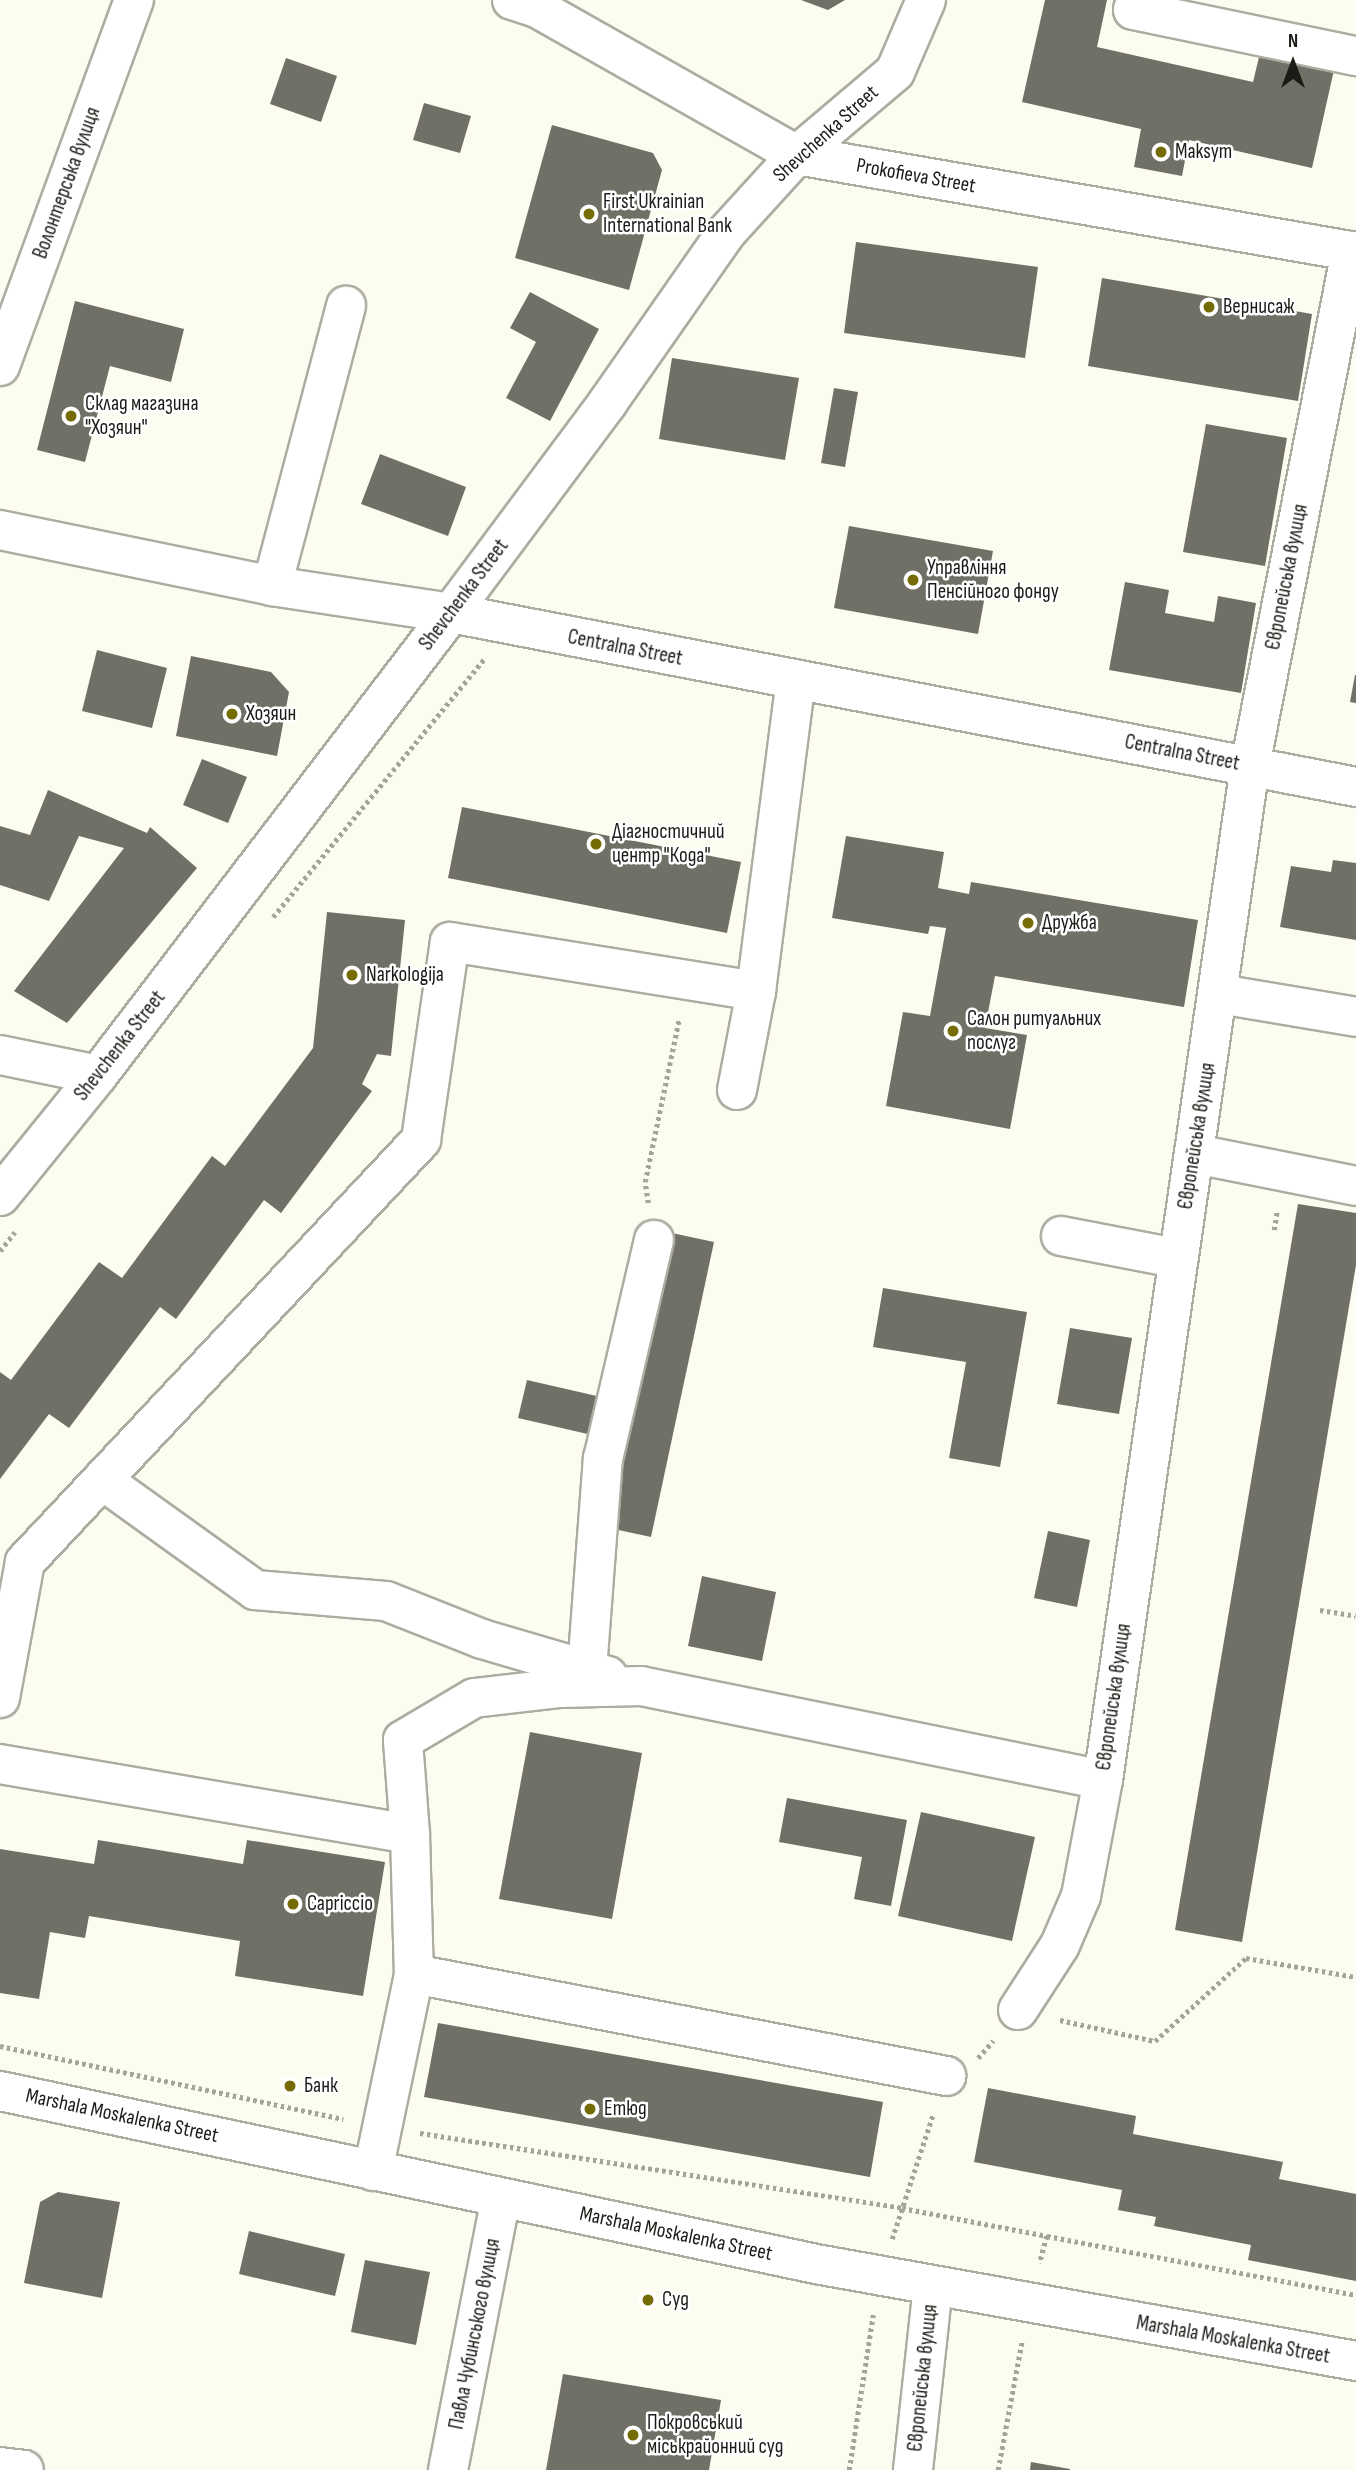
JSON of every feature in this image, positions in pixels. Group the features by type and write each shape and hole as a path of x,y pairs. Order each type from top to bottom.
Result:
{"street":[{"name":"Волонтерська вулиця","path":"0,366 134,0"},
{"name":"Prokofieva Street","path":"512,0 537,8 797,155 1353,251"},
{"name":"Shevchenka Street","path":"0,1196 98,1075 451,613 725,233 797,155 895,72 926,0"},
{"path":"1136,0 1133,10 1356,56"},
{"name":"Європейська вулиця","path":"1018,2010 1060,1945 1081,1896 1103,1780 1175,1258 1196,1154 1251,765 1353,251"},
{"path":"272,586 346,306"},
{"name":"Centralna Street","path":"0,530 272,586 451,613 1251,765 1356,788"},
{"path":"737,1090 756,991 796,680"},
{"path":"0,1698 25,1562 421,1140 450,942 756,991"},
{"path":"1219,994 1356,1017"},
{"path":"0,1055 98,1075"},
{"path":"1196,1154 1356,1186"},
{"path":"1061,1236 1175,1258"},
{"path":"587,1670 603,1459 654,1240"},
{"path":"102,1480 255,1590 386,1601 482,1639 641,1686 1103,1780"},
{"path":"373,2171 414,1973 410,1833 403,1740 474,1698 641,1686"},
{"path":"0,1764 410,1833"},
{"path":"414,1973 946,2076"},
{"name":"Marshala Moskalenka Street","path":"0,2091 933,2287 1356,2361"},
{"name":"Павла Чубинського вулиця","path":"448,2470 501,2197"},
{"name":"Європейська вулиця","path":"913,2470 933,2287"},
{"path":"0,2467 23,2470"}],"path":[{"path":"654,1240 645,1182 687,981"},
{"path":"1320,1609 1356,1616"},
{"path":"849,2470 879,2276 946,2076 970,2068 1018,2010 1155,2041 1246,1958 1356,1977"},
{"path":"0,2046 382,2127 902,2208"},
{"path":"1047,2236 1356,2295"}],"building":[{"path":"801,0 845,0 828,10"},
{"path":"1045,0 1107,0 1097,47 1253,82 1260,53 1334,70 1312,168 1189,140 1182,176 1134,167 1141,129 1022,102"},
{"path":"286,58 337,76 321,122 270,104"},
{"path":"424,103 471,116 460,153 413,140"},
{"name":"First Ukrainian International Bank","path":"552,125 653,153 662,170 629,290 515,258"},
{"path":"856,242 1038,267 1025,358 844,333"},
{"path":"1102,278 1312,314 1298,401 1088,366"},
{"path":"530,292 599,329 550,421 506,398 536,342 510,328"},
{"name":"Склад магазина \"Хозяин\"","path":"75,301 184,329 171,382 110,366 85,462 37,450"},
{"path":"672,358 799,378 785,460 659,439"},
{"path":"834,388 858,392 845,467 821,463"},
{"path":"1206,424 1287,438 1265,566 1183,552"},
{"path":"380,454 466,487 448,536 361,504"},
{"name":"Управління Пенсійного фонду","path":"849,526 993,551 978,634 834,608"},
{"path":"1125,582 1169,590 1165,613 1214,622 1218,596 1256,603 1241,693 1109,670"},
{"path":"97,650 167,668 152,728 82,711"},
{"name":"Хозяин","path":"191,656 271,672 289,692 277,756 176,736"},
{"path":"1356,675 1356,703 1350,702"},
{"path":"202,759 247,777 228,823 183,805"},
{"path":"48,790 147,833 150,827 197,868 67,1023 14,991 124,848 79,836 49,901 0,885 0,826 30,835"},
{"path":"462,807 741,862 727,933 448,878"},
{"name":"Дружба","path":"846,836 944,852 938,888 969,894 971,882 1198,920 1184,1007 995,976 985,1028 1027,1035 1010,1129 886,1106 903,1012 930,1016 946,928 930,926 928,934 832,918"},
{"path":"1333,860 1356,863 1356,940 1280,927 1291,866 1331,872"},
{"path":"327,912 405,920 391,1056 377,1054 362,1084 372,1091 281,1213 264,1200 176,1319 160,1307 69,1428 49,1414 0,1479 0,1372 11,1380 99,1262 122,1278 212,1156 225,1166 313,1048"},
{"path":"1298,1204 1356,1213 1356,1265 1242,1942 1175,1930"},
{"path":"672,1233 714,1242 651,1537 609,1528"},
{"path":"883,1288 1027,1312 1000,1467 949,1458 966,1362 873,1347"},
{"path":"1070,1328 1132,1338 1119,1414 1057,1404"},
{"path":"527,1380 601,1397 592,1435 518,1418"},
{"path":"1048,1531 1090,1540 1077,1607 1034,1598"},
{"path":"702,1576 776,1592 762,1661 688,1646"},
{"path":"530,1732 642,1753 612,1919 499,1899"},
{"path":"787,1798 907,1820 891,1906 854,1899 862,1857 779,1842"},
{"path":"921,1812 1035,1837 1012,1941 898,1916"},
{"path":"98,1840 243,1864 247,1840 385,1862 363,1996 235,1976 240,1941 89,1916 85,1938 50,1932 39,1999 0,1993 0,1849 94,1864"},
{"path":"438,2023 883,2102 870,2177 424,2097"},
{"path":"988,2088 1136,2116 1133,2134 1283,2162 1279,2179 1356,2194 1356,2281 1248,2260 1251,2245 1154,2226 1156,2217 1118,2210 1122,2190 974,2162"},
{"path":"58,2192 120,2202 102,2298 24,2283 40,2202"},
{"path":"249,2231 345,2254 335,2296 239,2274"},
{"path":"365,2260 430,2272 416,2345 351,2332"},
{"name":"Покровський міськрайонний суд","path":"563,2374 721,2400 709,2470 546,2470"},
{"path":"1031,2462 1070,2469 1070,2470 1030,2470"}],"place":[{"name":"Maksym","path":"1161,152"},
{"name":"First Ukrainian International Bank","path":"589,214"},
{"name":"Вернисаж","path":"1209,307"},
{"name":"Склад магазина \"Хозяин\"","path":"71,416"},
{"name":"Управління Пенсійного фонду","path":"913,580"},
{"name":"Хозяин","path":"232,714"},
{"name":"Діагностичний центр \"Кода\"","path":"596,844"},
{"name":"Дружба","path":"1028,923"},
{"name":"Narkologija","path":"352,975"},
{"name":"Салон ритуальних послуг","path":"953,1031"},
{"name":"Capriccio","path":"293,1904"},
{"name":"Банк","path":"290,2086"},
{"name":"Етюд","path":"590,2109"},
{"name":"Суд","path":"648,2300"},
{"name":"Покровський міськрайонний суд","path":"633,2435"}]}
